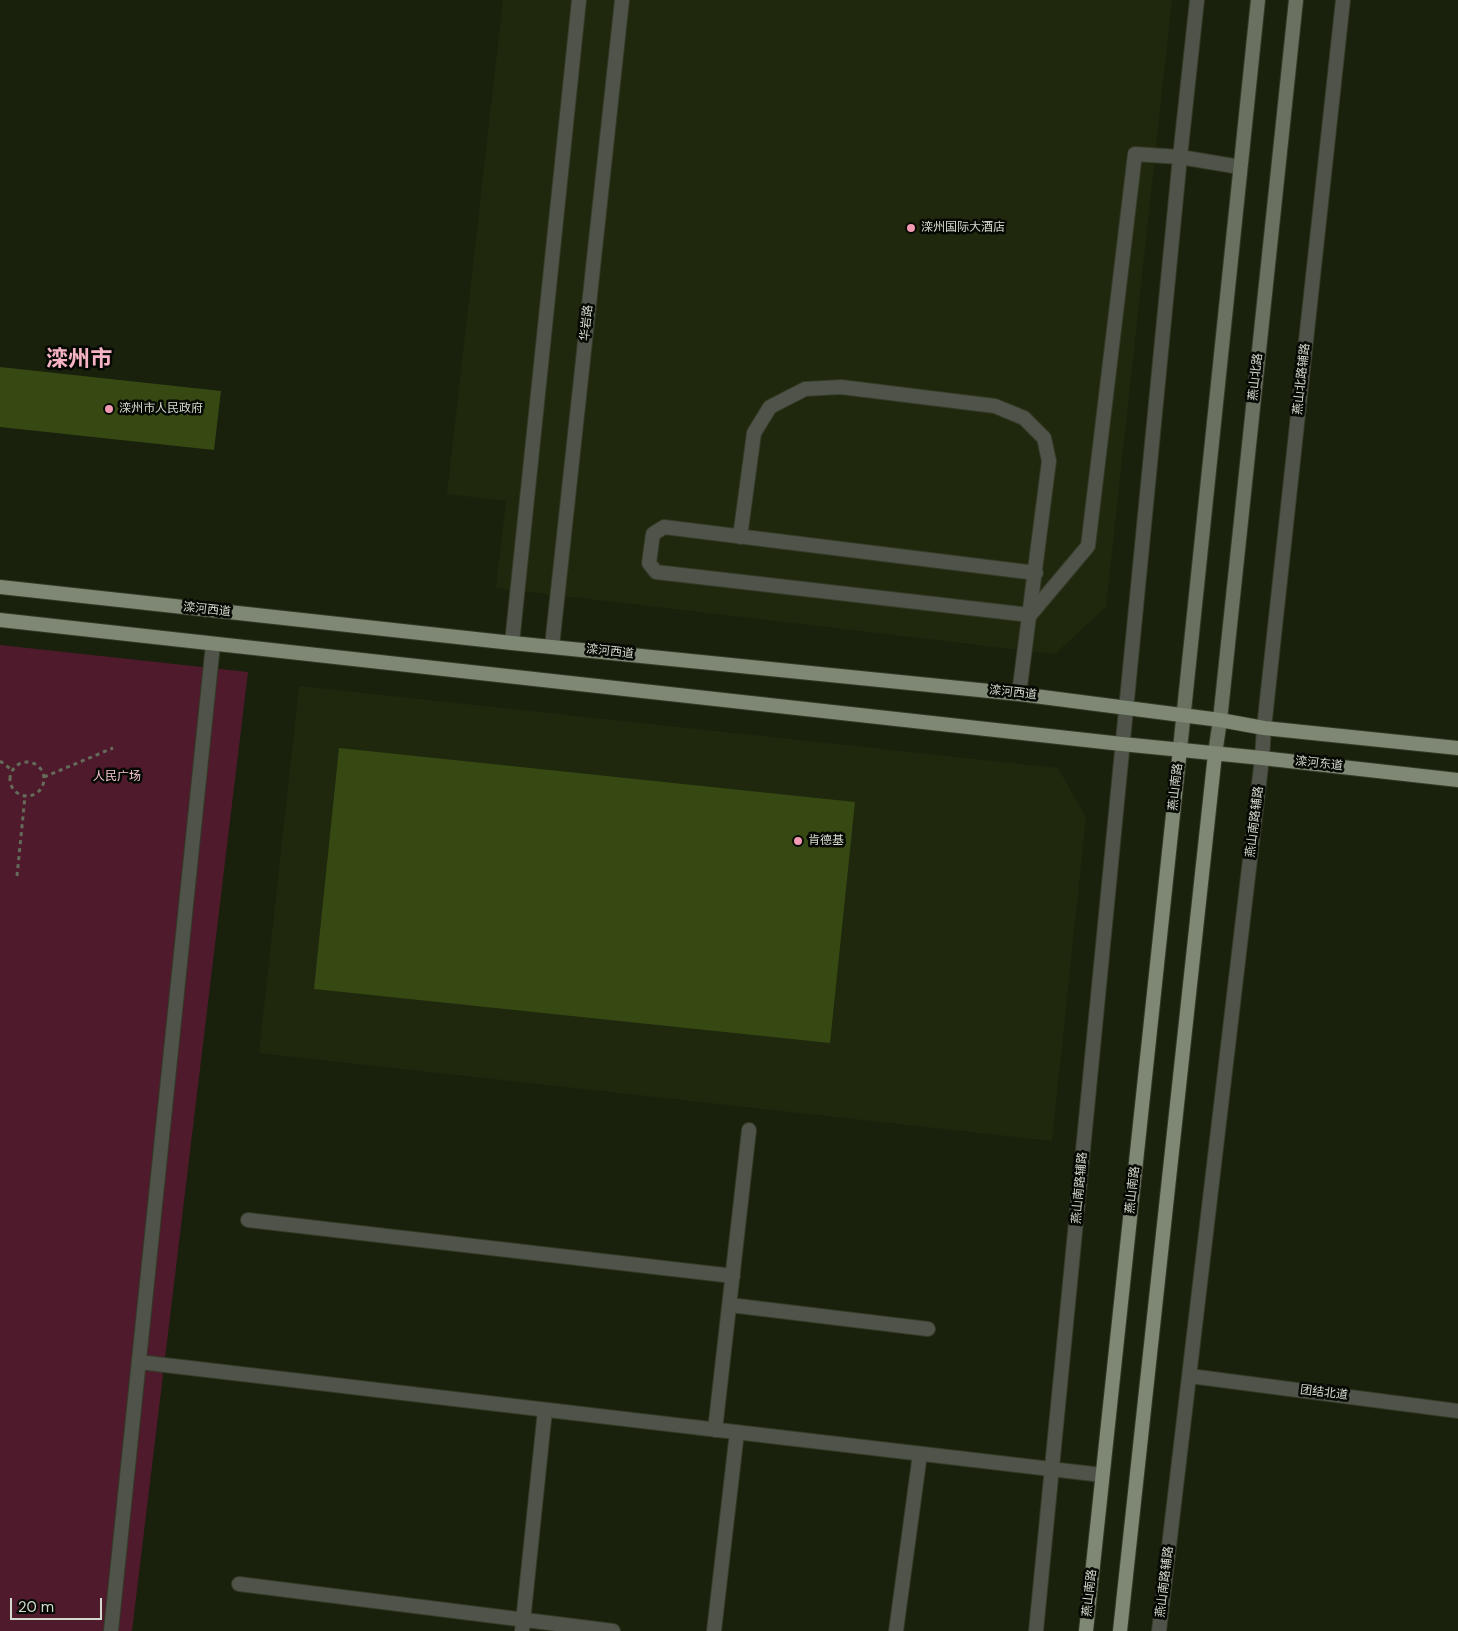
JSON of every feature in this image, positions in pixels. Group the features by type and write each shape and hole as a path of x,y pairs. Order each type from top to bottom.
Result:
{"main road":[{"path":"0,620 1180,749 1258,0"},
{"name":"燕山北路","path":"1215,754 1296,0"},
{"name":"滦河西道","path":"0,587 512,643 1019,694 1220,720"},
{"path":"1220,720 1264,728 1458,748"},
{"name":"滦河东道","path":"1180,749 1458,780"},
{"name":"燕山南路","path":"1086,1631 1180,749"},
{"path":"1120,1631 1215,754"}],"street":[{"path":"512,643 579,0"},
{"name":"华岩路","path":"552,646 622,0"},
{"path":"1122,744 1197,0"},
{"name":"燕山北路辅路","path":"1262,758 1343,0"},
{"path":"1030,615 1088,546 1135,154 1180,157 1240,167"},
{"path":"740,537 754,433 770,407 805,389 841,387 995,406 1024,418 1044,438 1049,461 1019,694"},
{"path":"1030,615 656,572 648,563 653,534 664,527 1036,573"},
{"path":"111,1631 213,644"},
{"name":"燕山南路辅路","path":"1036,1631 1122,744"},
{"name":"燕山南路辅路","path":"1159,1631 1262,758"},
{"path":"716,1430 749,1130"},
{"path":"248,1220 733,1276"},
{"path":"730,1305 928,1329"},
{"path":"139,1362 1102,1476"},
{"name":"团结北道","path":"1190,1376 1458,1410"},
{"path":"523,1626 545,1410"},
{"path":"714,1631 737,1432"},
{"path":"896,1631 920,1454"},
{"path":"239,1584 523,1626 613,1631"}],"path":[{"path":"44,777 113,748"},
{"path":"0,761 12,770"},
{"path":"21,762 33,762 42,769 44,777 43,786 36,794 25,796 15,791 11,787 10,775 12,770 21,762"},
{"path":"17,876 25,796"}],"shaded area":[{"name":"滦州国际大酒店","path":"503,0 1172,0 1106,607 1055,654 496,588 506,501 447,494"},
{"path":"299,686 1058,768 1086,817 1052,1141 259,1053"}],"green space":[{"name":"人民广场","path":"0,645 248,672 132,1631 0,1631"}],"building":[{"name":"滦州市人民政府","path":"0,367 221,391 214,450 0,427"},
{"path":"339,748 855,802 830,1043 314,989"}],"place":[{"name":"滦州国际大酒店","path":"911,228"},
{"name":"滦州市人民政府","path":"109,409"},
{"name":"肯德基","path":"798,841"}],"district":[{"name":"滦州市","path":"79,360"}]}
